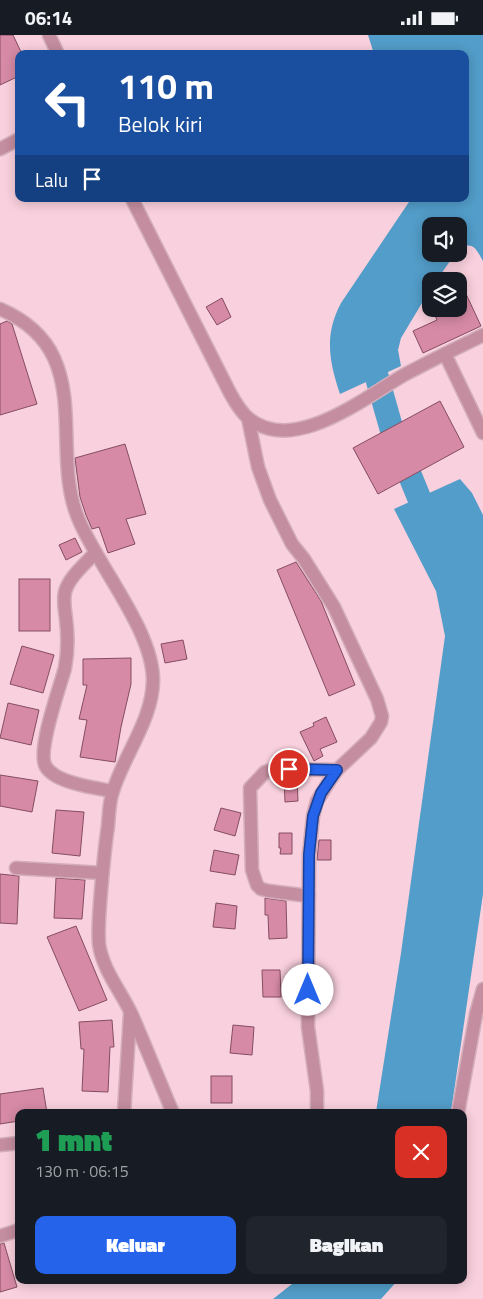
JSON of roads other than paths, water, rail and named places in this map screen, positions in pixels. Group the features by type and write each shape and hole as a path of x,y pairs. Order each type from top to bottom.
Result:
{"street":[{"path":"49,35 56,50"},
{"path":"0,149 15,141"},
{"path":"134,202 230,393 248,418 260,426 287,430 308,427 333,417 406,374 483,335"},
{"path":"0,309 20,319 32,328 54,357 63,389 66,454 72,499 77,517 141,635 153,670 152,692 142,724 112,791 102,873 98,929 102,957 107,971 131,1013 171,1109"},
{"path":"445,354 483,433"},
{"path":"248,418 258,467 270,500 292,544 304,559 334,607 381,710 381,722 372,738 337,770 325,786 315,808 309,855 308,1027 317,1091 317,1109"},
{"path":"95,553 73,577 65,591 67,638 65,665 44,745 43,759 47,769 57,777 82,785 112,791"},
{"path":"309,896 268,891 261,889 257,885 252,870 250,788 265,772 273,769 337,770"},
{"path":"16,868 102,873"},
{"path":"459,1109 483,989"},
{"path":"124,1109 131,1013"},
{"path":"0,1145 15,1143"},
{"path":"0,1236 15,1231"}],"water":[{"path":"368,35 483,35 483,261 474,247 467,246 467,217 422,217 422,262 449,262 442,272 422,272 422,303 401,338 398,350 401,366 340,394 331,359 330,337 341,303 409,202 469,202 469,50 373,50"},
{"path":"460,479 472,493 483,515 483,894 451,1109 376,1109 401,953 445,636 436,591 394,509"},
{"path":"292,1284 394,1284 381,1299 273,1299"}],"waterway":[{"path":"368,346 393,434 431,527"}]}
